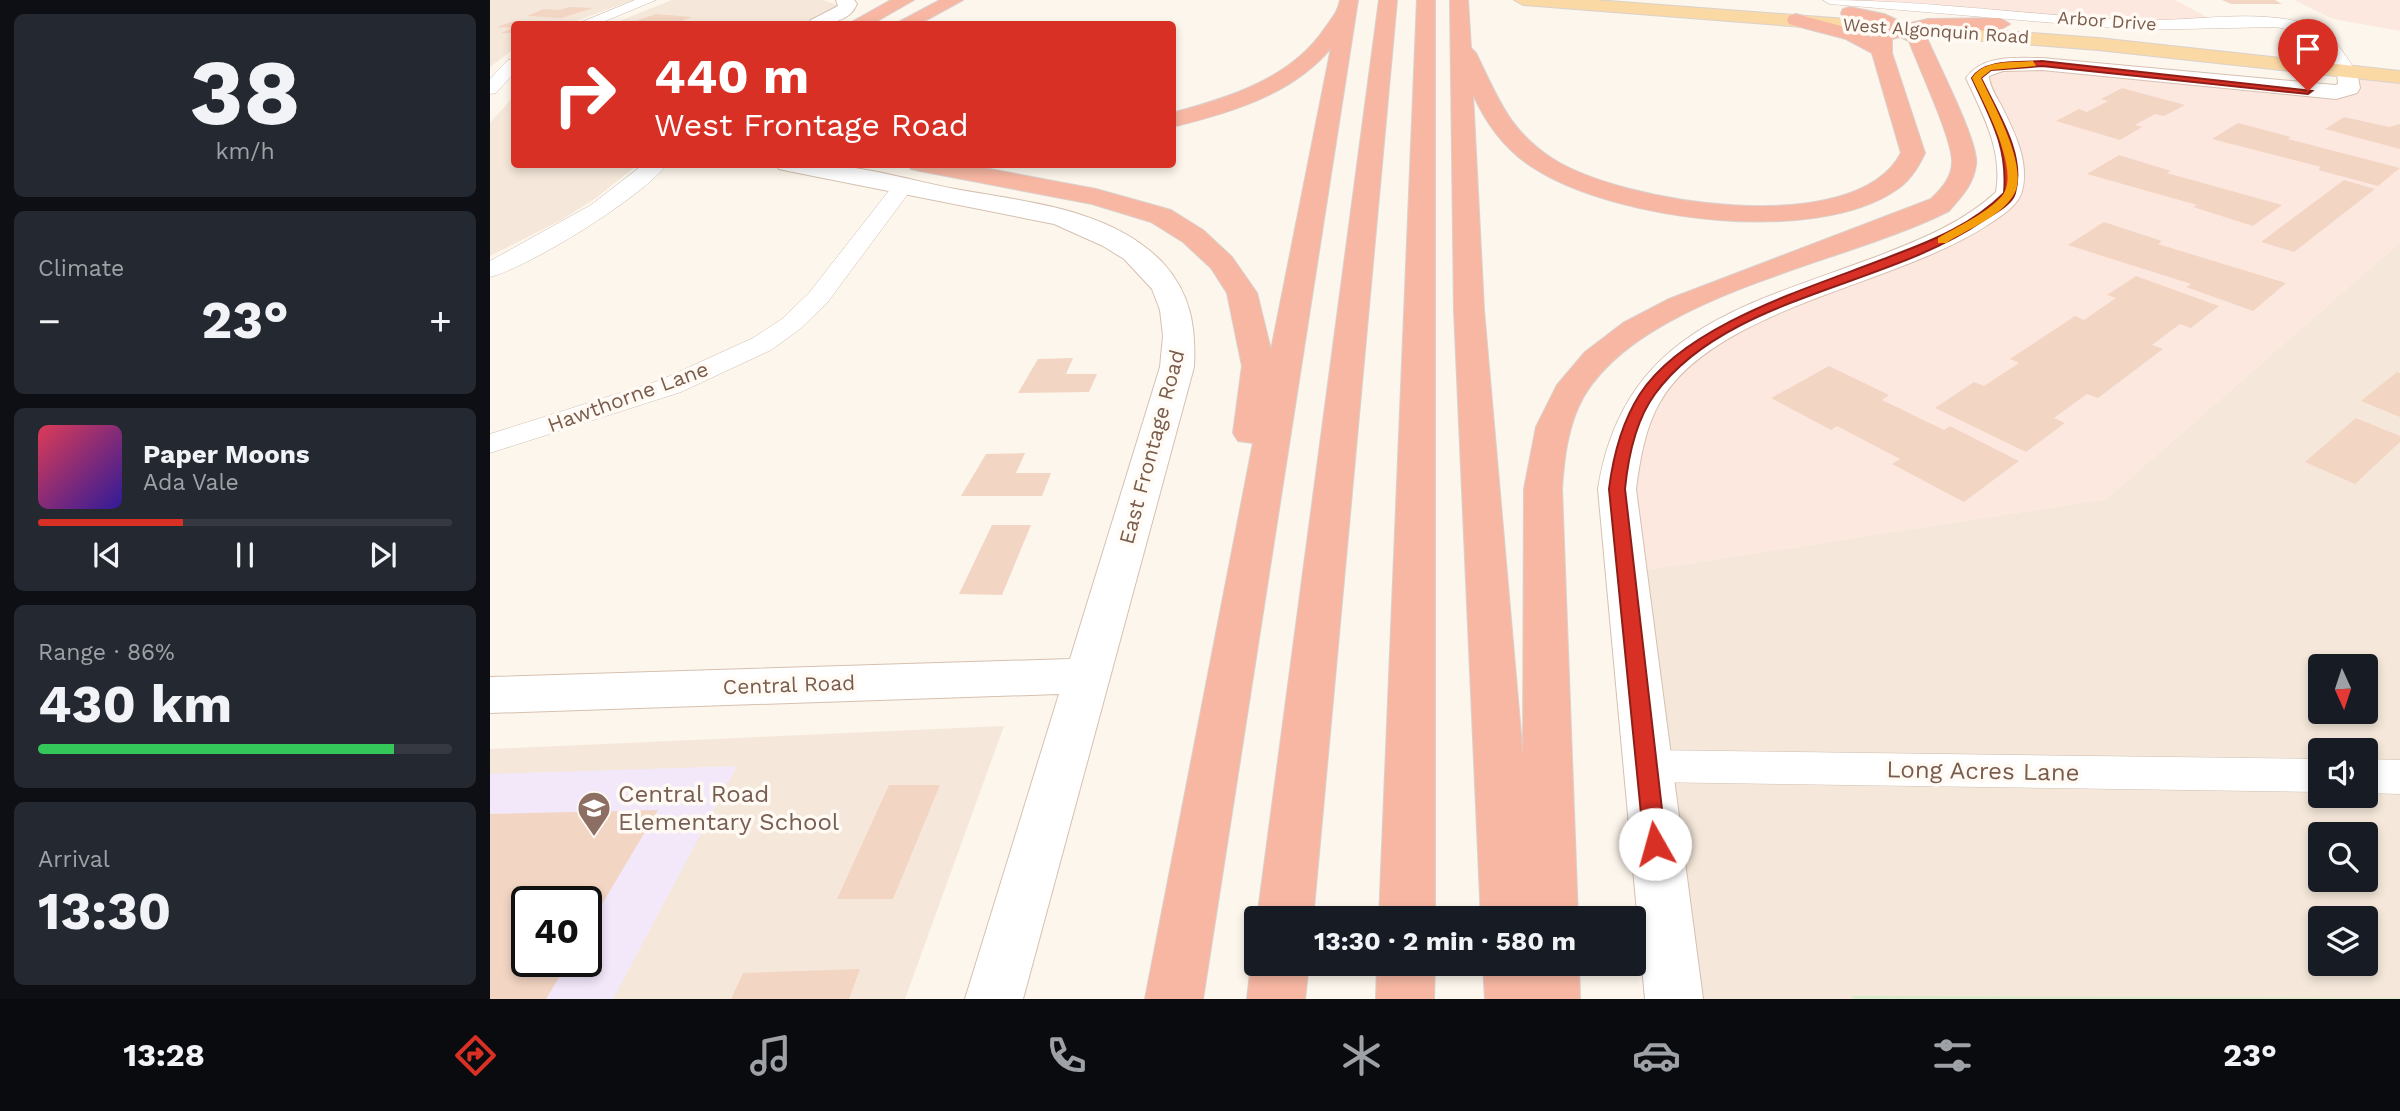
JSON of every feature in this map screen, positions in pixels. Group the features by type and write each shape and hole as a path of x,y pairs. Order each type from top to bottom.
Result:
{"highway":[{"path":"864,21 905,0"},
{"path":"902,21 938,0"},
{"path":"911,21 954,0"},
{"path":"1176,119 1240,98 1293,73 1320,48 1348,5"},
{"path":"1174,999 1348,5"},
{"path":"1286,906 1387,6"},
{"path":"1550,906 1543,489 1547,444 1569,391 1606,351 1680,306 1902,223 1940,205 1959,184 1965,161 1917,38 1903,28 1850,13"},
{"path":"1446,15 1498,119 1513,141 1542,161 1590,185 1652,204 1737,215 1791,213 1844,203 1883,189 1902,174 1913,153 1882,53 1882,35 1903,28"},
{"path":"1408,906 1446,15"},
{"path":"1446,15 1469,310 1508,906"},
{"path":"1796,20 1853,35 1882,53"},
{"path":"1934,76 1936,53 1944,46 2008,31"},
{"path":"911,176 1096,197 1161,216 1193,236 1222,263 1242,293 1259,366 1245,472 1237,641"},
{"path":"1276,999 1279,976"},
{"path":"1405,999 1406,976"},
{"path":"1513,976 1514,999"},
{"path":"1550,976 1551,999"}],"main road":[{"name":"West Algonquin Road","path":"1523,0 1903,28 2008,31"},
{"name":"West Algonquin Road","path":"1662,0 1850,13 2344,64"},
{"path":"2344,64 2400,64"},
{"path":"2344,64 2400,77"}],"street":[{"path":"592,21 649,0"},
{"path":"824,21 846,9 845,0"},
{"name":"Arbor Drive","path":"1830,0 2138,25 2276,22 2305,28 2326,39 2344,64"},
{"name":"Arbor Drive","path":"2186,6 2216,22"},
{"path":"1674,999 1617,489 1620,459 1647,395 1665,374 1708,339 1754,315 1954,236 1999,205 2010,194 2012,167 2006,142 1977,78 1989,68 2042,64 2336,92 2349,88 2344,64"},
{"path":"490,89 511,67"},
{"path":"490,270 555,237 606,206 652,168"},
{"name":"East Frontage Road","path":"829,168 911,176 1061,217 1101,233 1155,271 1175,306 1181,333 1177,367 994,999"},
{"name":"Hawthorne Lane","path":"490,444 671,386 762,344 791,324 818,298 911,176"},
{"name":"Central Road","path":"490,695 1088,676"},
{"name":"Long Acres Lane","path":"1646,766 2308,776"},
{"path":"2378,776 2400,777"}],"shaded area":[{"path":"490,0 633,0 576,21 511,21 511,51 490,67"},
{"path":"672,0 823,0 838,5 810,21 620,21"},
{"path":"1830,0 2175,0 2216,22 2165,25"},
{"path":"2294,0 2400,0 2400,31 2333,19"},
{"path":"2001,65 2336,92 2347,71 2400,77 2400,242 2106,499 1626,573 1620,459 1684,356 1886,263 2009,194 1977,78"},
{"path":"511,99 511,168 633,168 596,198 563,219 490,256 490,123"},
{"path":"2400,242 2400,999 1674,999 1626,573 2106,499"},
{"path":"1004,726 905,999 490,999 490,749"},
{"name":"Central Road Elementary School","path":"737,766 613,999 490,999 490,774"}],"green space":[{"path":"1852,996 2400,998 2400,999 1853,999"}],"building":[{"path":"2222,0 2275,0 2282,4 2231,4"},
{"path":"569,7 593,8 562,18 527,16 544,9 559,10"},
{"path":"656,14 692,17 682,21 636,21"},
{"path":"511,22 511,28 497,27"},
{"path":"2122,88 2185,105 2164,116 2155,114 2135,125 2142,127 2120,140 2056,121 2079,109 2087,112 2108,101 2101,99"},
{"path":"2344,117 2389,127 2400,124 2400,149 2325,129"},
{"path":"2238,123 2400,168 2378,186 2318,170 2321,167 2212,139"},
{"path":"2119,155 2171,171 2167,173 2282,205 2253,226 2193,207 2197,205 2087,174"},
{"path":"2344,180 2375,189 2294,252 2261,242"},
{"path":"2104,222 2162,241 2158,244 2286,283 2253,311 2186,287 2191,284 2068,245"},
{"path":"2136,276 2219,306 2191,328 2180,324 2152,345 2163,349 2098,398 2087,394 2054,418 2065,423 2026,452 1935,408 1974,382 1984,386 2019,363 2010,359 2075,316 2084,320 2116,298 2107,295"},
{"path":"1073,358 1066,374 1097,374 1089,392 1018,393 1038,359"},
{"path":"1829,366 1889,395 1882,400 1944,430 1950,426 2019,461 1964,502 1892,464 1900,459 1837,426 1831,430 1771,398"},
{"path":"2397,372 2400,373 2400,417 2361,401"},
{"path":"2356,418 2400,436 2400,442 2355,484 2305,462"},
{"path":"1025,453 1016,473 1051,473 1042,496 961,496 986,454"},
{"path":"992,525 1031,525 1002,595 959,594"},
{"path":"889,785 940,785 893,899 837,899"},
{"path":"658,810 602,904 602,886 511,886 511,977 559,977 546,999 490,999 490,814"},
{"path":"860,969 849,999 731,999 743,973"}],"slow traffic":[{"path":"1942,241 1987,214 2010,194 2012,167 2006,142 1977,78 1989,68 2033,64"}],"place":[{"name":"Central Road Elementary School","path":"594,838"}],"route":[{"path":"1655,844 1617,489 1620,459 1628,436 1647,395 1665,374 1708,339 1754,315 1954,236 1999,205 2010,194 2012,167 2006,142 1977,78 1989,68 2042,64 2308,91"}]}
